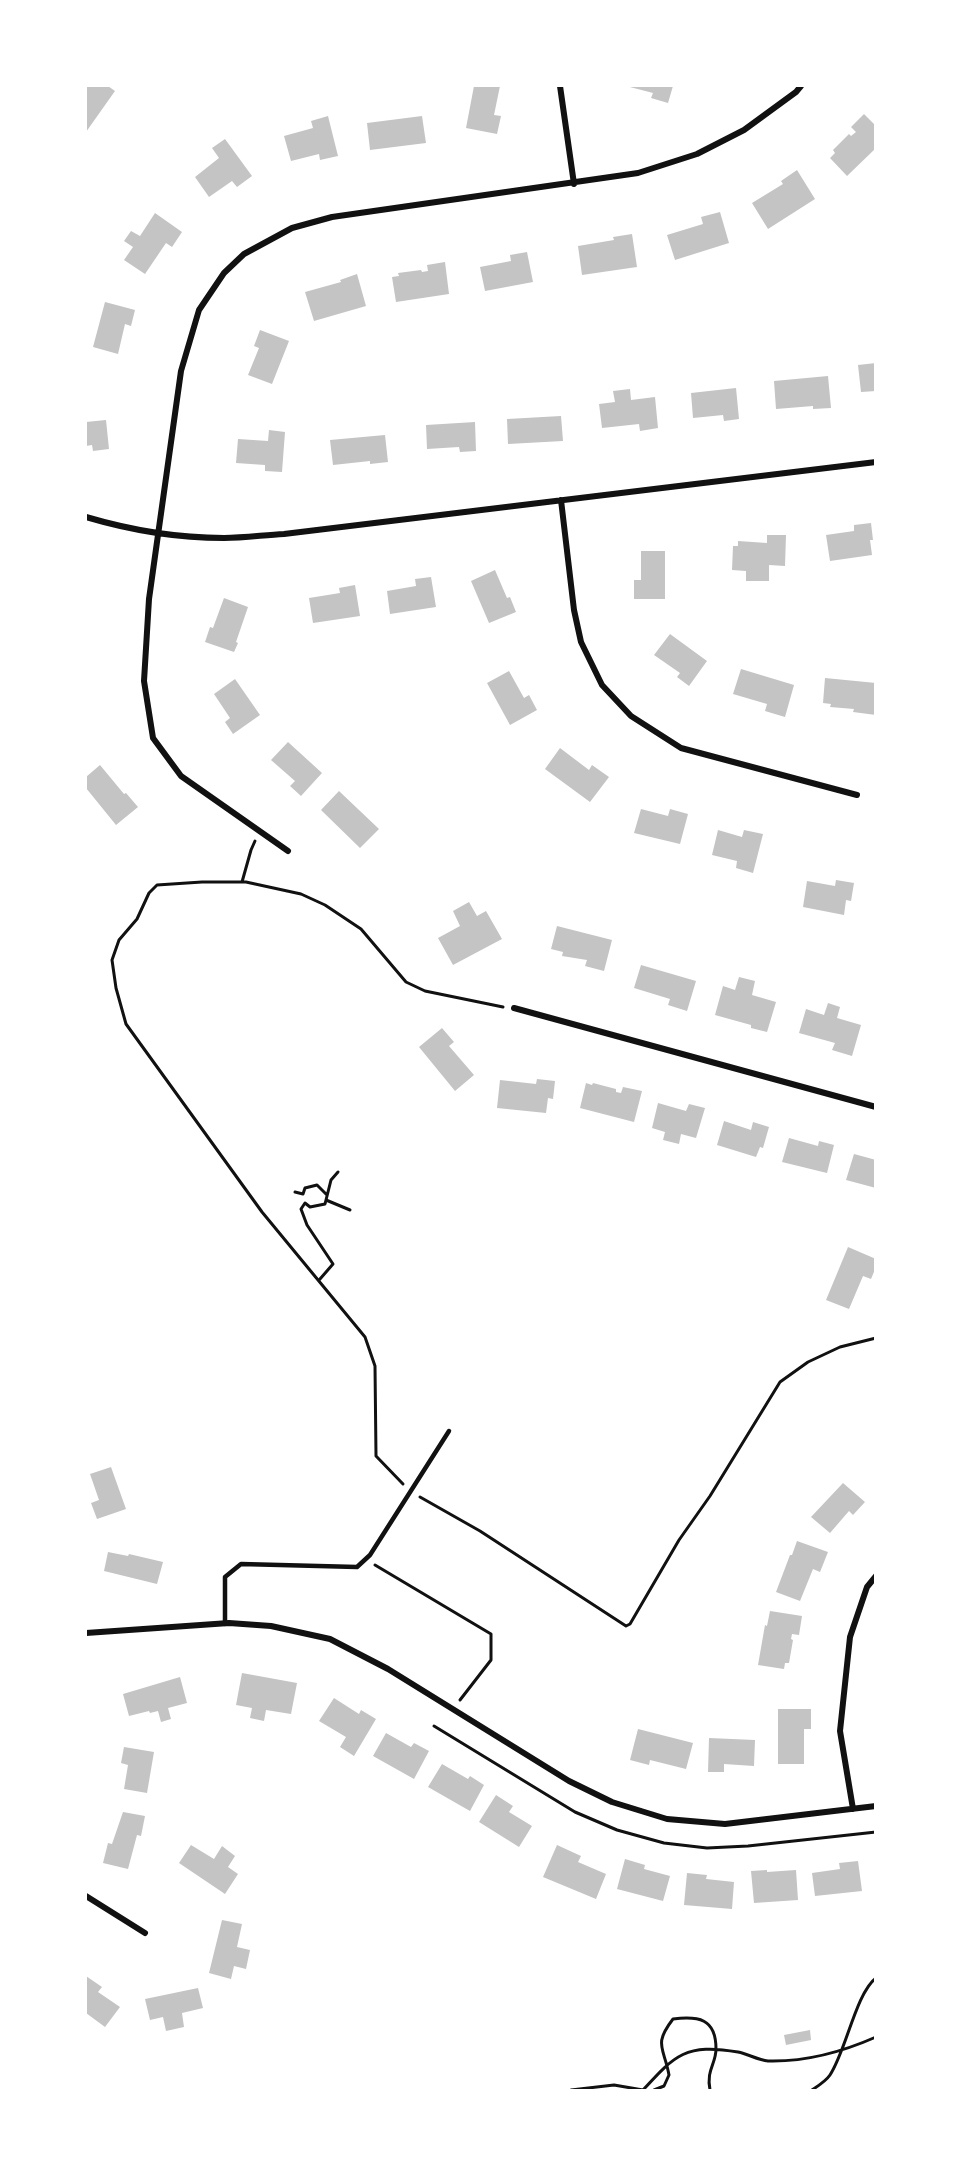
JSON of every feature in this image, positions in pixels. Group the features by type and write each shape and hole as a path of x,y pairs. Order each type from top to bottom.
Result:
{"street":[{"path":"561,86 574,183"},
{"path":"288,851 181,776 153,738 144,681 149,599 181,371 199,310 224,273 244,254 292,228 332,217 638,173 697,154 744,130 801,86"},
{"path":"86,517 125,528 158,533 223,538 284,534 876,462"},
{"path":"561,500 574,610 582,642 602,685 631,716 681,747 857,795"},
{"path":"514,1008 876,1107"},
{"path":"853,1809 840,1731 848,1649 867,1587 876,1576"},
{"path":"86,1633 225,1624 271,1626 330,1639 388,1669 569,1781 612,1802 667,1819 725,1824 876,1806"},
{"path":"86,1896 145,1933"}],"lane":[{"path":"225,1624 225,1577 241,1564 357,1567 366,1559 449,1431"}],"path":[{"path":"242,882 251,850 260,832"},
{"path":"514,1008 425,991 406,982 362,928 344,915 300,894 242,882 157,885 149,893 137,919 119,940 112,960 116,987 126,1024 262,1212 366,1337 375,1365 376,1456 411,1491 480,1531 626,1626 630,1624 668,1558 710,1497 780,1382 808,1362 840,1347 876,1338"},
{"path":"327,1195 317,1185 305,1188 302,1199 310,1207 325,1204 331,1180 338,1172"},
{"path":"295,1192 303,1194"},
{"path":"326,1200 350,1210"},
{"path":"305,1203 301,1209 303,1218 333,1264 320,1280"},
{"path":"366,1559 491,1634 491,1660 452,1709"},
{"path":"434,1726 575,1812 617,1830 664,1843 707,1848 748,1846 876,1832"},
{"path":"812,2091 830,2076 865,1990 876,1978"},
{"path":"654,2091 664,2086 669,2075 660,2044 665,2030 674,2019 693,2017 706,2022 712,2029 716,2049 708,2078 710,2091"},
{"path":"571,2091 614,2085 643,2091 667,2063 676,2057 699,2049 741,2052 765,2061 794,2060 841,2050 876,2037"}],"building":[{"path":"86,86 108,86 115,91 86,132"},
{"path":"474,86 500,86 494,115 501,116 497,134 466,128"},
{"path":"626,86 673,86 668,103 651,98 653,93"},
{"path":"864,114 876,126 876,148 847,176 830,158 835,153 833,150 849,134 851,136 856,132 851,127"},
{"path":"328,116 338,156 320,160 319,154 291,161 284,136 313,128 311,121"},
{"path":"422,116 426,143 370,150 367,123"},
{"path":"225,139 252,176 237,187 232,181 209,197 195,177 219,158 212,148"},
{"path":"797,170 815,199 768,229 752,203 783,184 781,181"},
{"path":"720,212 729,243 675,260 667,235 703,224 701,217"},
{"path":"155,213 182,232 172,247 166,243 145,274 124,260 133,247 124,241 131,231 140,236"},
{"path":"632,234 637,267 582,275 578,246 614,240 613,237"},
{"path":"527,252 533,282 485,291 480,267 511,261 510,255"},
{"path":"445,262 449,294 396,302 392,277 399,276 398,273 428,271 427,265"},
{"path":"357,274 366,306 314,321 305,292 341,282 340,280"},
{"path":"105,302 135,310 131,326 125,324 118,354 93,347"},
{"path":"260,330 289,341 272,384 248,375 259,348 254,346"},
{"path":"876,363 876,391 861,392 858,365"},
{"path":"828,376 831,408 813,409 813,406 776,409 774,381"},
{"path":"736,388 739,419 724,421 723,415 693,418 691,393"},
{"path":"630,389 631,400 655,397 658,428 640,431 639,424 602,428 599,404 615,402 613,391"},
{"path":"561,416 563,441 508,444 507,419"},
{"path":"106,420 109,449 93,451 92,445 86,446 86,422"},
{"path":"475,422 476,451 460,452 459,447 427,449 426,425"},
{"path":"269,430 285,432 282,472 265,471 265,465 236,463 238,439 268,441"},
{"path":"385,435 388,462 370,464 370,461 333,465 330,440"},
{"path":"871,523 872,555 830,561 826,535 854,531 854,525"},
{"path":"767,535 786,535 785,566 769,565 769,581 746,581 746,571 732,570 733,546 738,546 738,541 767,543"},
{"path":"641,551 665,551 665,599 634,599 634,580 641,580"},
{"path":"495,570 516,612 489,623 471,581"},
{"path":"431,577 436,607 390,614 387,591 416,586 415,579"},
{"path":"355,585 360,616 313,623 309,598 340,593 339,588"},
{"path":"224,598 248,607 234,652 205,642"},
{"path":"670,634 707,661 689,686 677,677 680,673 654,655"},
{"path":"741,669 794,685 785,717 765,711 767,704 733,694"},
{"path":"509,671 524,698 529,695 537,710 510,725 487,683"},
{"path":"825,678 876,683 876,715 853,712 854,709 830,707 831,704 823,703"},
{"path":"235,679 260,715 233,734 225,722 230,718 214,694"},
{"path":"288,742 322,773 301,796 290,786 295,781 271,760"},
{"path":"560,748 589,770 592,765 609,777 590,802 545,769"},
{"path":"100,765 138,807 116,825 86,788 86,777"},
{"path":"339,791 379,829 360,848 321,810"},
{"path":"641,809 668,816 670,809 688,814 680,844 634,833"},
{"path":"718,830 742,837 744,830 763,834 753,873 736,868 737,861 712,855"},
{"path":"836,880 854,883 851,901 846,900 844,915 803,907 807,881 835,886"},
{"path":"469,902 477,916 486,911 502,939 453,965 438,938 460,926 453,911"},
{"path":"557,926 612,940 604,971 585,966 587,960 562,956 563,952 551,949"},
{"path":"641,965 696,981 687,1011 668,1005 670,999 634,988"},
{"path":"739,977 755,981 752,995 776,1002 767,1032 715,1015 723,986 735,990"},
{"path":"828,1003 840,1007 837,1018 861,1025 852,1056 832,1050 835,1043 799,1033 806,1009 824,1015"},
{"path":"442,1028 454,1042 449,1046 474,1075 455,1091 419,1047"},
{"path":"537,1079 555,1081 553,1099 548,1098 546,1113 497,1108 500,1080 536,1084"},
{"path":"586,1083 616,1089 616,1092 621,1093 623,1087 642,1091 634,1122 580,1108"},
{"path":"658,1103 686,1111 689,1104 705,1108 696,1138 681,1134 679,1144 663,1140 665,1132 652,1128"},
{"path":"724,1121 751,1130 753,1122 769,1127 763,1148 760,1147 756,1157 717,1145"},
{"path":"789,1138 818,1146 819,1141 834,1145 827,1173 782,1162"},
{"path":"854,1154 876,1160 876,1188 846,1180"},
{"path":"848,1247 876,1259 876,1267 871,1279 863,1276 849,1309 826,1300"},
{"path":"111,1467 126,1509 97,1519 91,1503 99,1500 90,1474"},
{"path":"843,1483 865,1502 853,1515 849,1511 830,1533 811,1517"},
{"path":"797,1541 828,1552 820,1572 813,1569 800,1601 776,1592"},
{"path":"108,1552 163,1562 157,1584 104,1571"},
{"path":"770,1611 802,1616 799,1635 792,1634 789,1663 785,1663 784,1669 758,1665 765,1625 767,1626"},
{"path":"242,1673 297,1683 291,1714 266,1710 264,1721 250,1718 252,1708 236,1705"},
{"path":"180,1677 187,1703 168,1708 171,1719 161,1722 158,1711 129,1716 123,1694"},
{"path":"334,1698 359,1714 361,1710 376,1719 354,1756 340,1747 346,1737 319,1721"},
{"path":"778,1709 811,1709 811,1729 804,1729 804,1764 778,1764"},
{"path":"638,1729 693,1743 686,1769 650,1760 649,1765 630,1760"},
{"path":"386,1733 411,1747 414,1743 429,1751 414,1779 373,1756"},
{"path":"709,1738 755,1740 754,1766 724,1764 724,1772 708,1772"},
{"path":"124,1747 154,1752 147,1793 124,1789 128,1765 121,1763"},
{"path":"442,1764 484,1785 470,1811 428,1787"},
{"path":"496,1795 513,1806 509,1812 532,1826 519,1847 479,1822"},
{"path":"123,1812 145,1816 141,1836 137,1835 128,1869 103,1863 108,1843 112,1844"},
{"path":"191,1845 214,1859 222,1846 235,1856 228,1867 238,1874 225,1894 179,1863"},
{"path":"557,1845 581,1856 578,1862 606,1874 596,1899 543,1877"},
{"path":"625,1859 645,1865 644,1869 670,1876 663,1901 617,1889"},
{"path":"858,1861 862,1891 815,1896 812,1873 840,1869 839,1863"},
{"path":"767,1870 767,1872 796,1870 798,1900 754,1903 751,1871"},
{"path":"687,1873 707,1875 706,1879 734,1882 732,1909 684,1905"},
{"path":"222,1920 242,1924 237,1947 250,1950 246,1969 234,1966 231,1979 209,1973"},
{"path":"86,1976 102,1987 98,1992 120,2007 105,2027 86,2013"},
{"path":"198,1988 203,2008 182,2013 184,2027 166,2031 163,2017 150,2020 145,1999"},
{"path":"810,2030 811,2040 786,2045 784,2035"}]}
